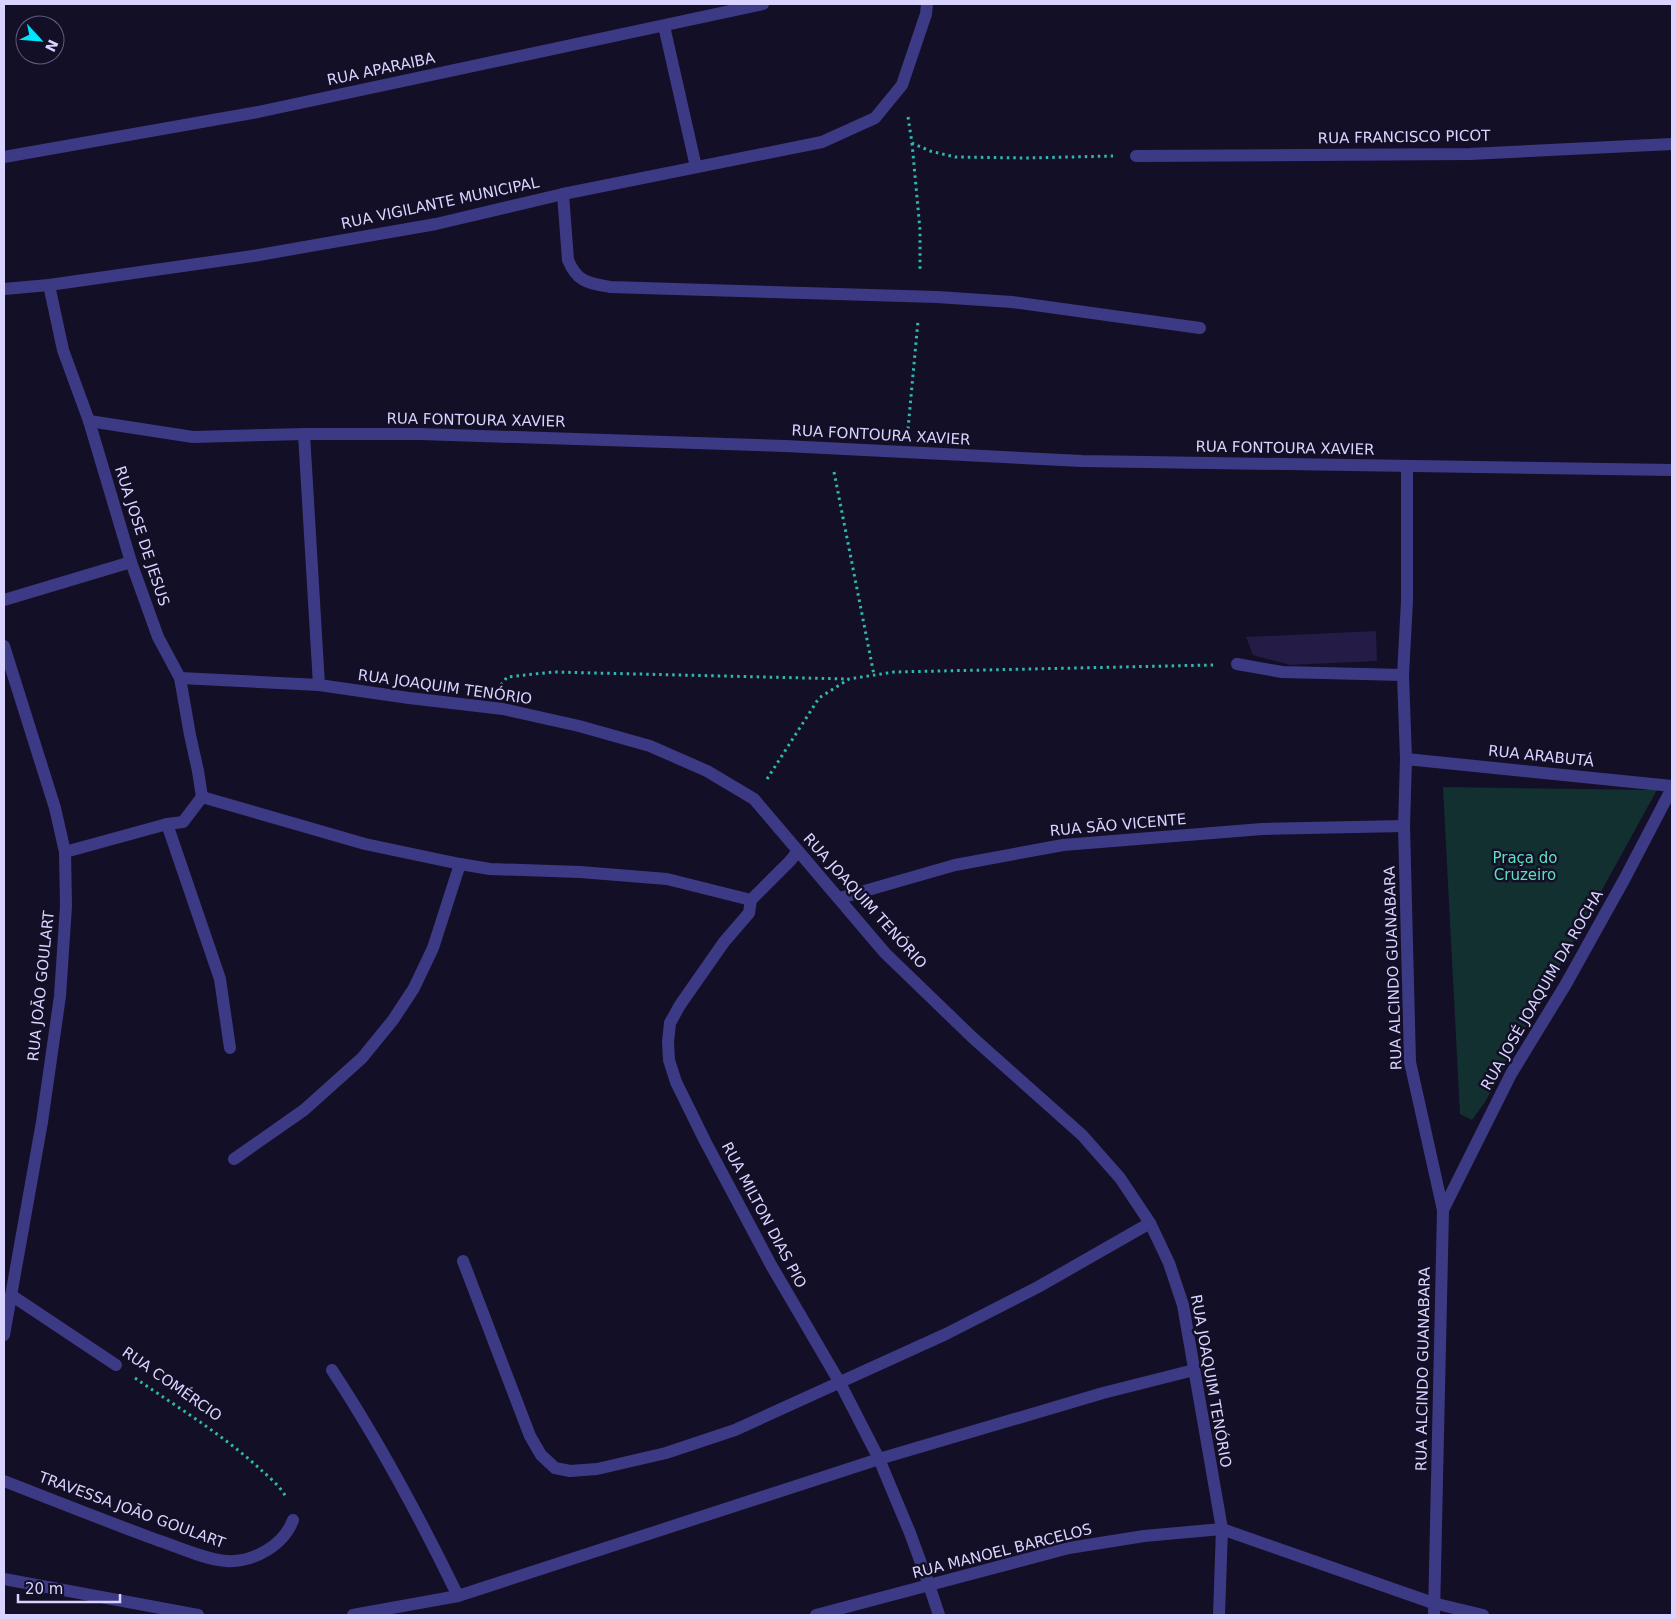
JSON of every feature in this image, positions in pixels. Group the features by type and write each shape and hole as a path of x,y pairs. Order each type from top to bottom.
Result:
{"street":[{"name":"RUA APARAIBA","path":"4,157 258,112 764,4"},
{"path":"902,86 928,4"},
{"path":"664,26 696,167"},
{"name":"RUA VIGILANTE MUNICIPAL","path":"4,289 48,285 253,256 427,226 563,194 822,142 874,118 902,86"},
{"name":"RUA FRANCISCO PICOT","path":"1136,156 1470,154 1672,144"},
{"path":"563,194 568,260 579,278 589,283 610,287 920,297 1012,302 1200,328"},
{"name":"RUA JOSE DE JESUS","path":"48,285 63,350 89,421 132,562 158,637 180,678 202,797"},
{"name":"RUA FONTOURA XAVIER","path":"89,421 193,437 304,434 421,434 829,448 1082,461 1672,470"},
{"path":"304,434 318,684"},
{"name":"RUA ALCINDO GUANABARA","path":"1407,467 1407,601 1403,675 1406,759 1404,826 1410,1062 1443,1210 1433,1609"},
{"path":"4,600 132,562"},
{"name":"RUA JOĀO GOULART","path":"4,646 55,808 65,852 66,906 60,996 42,1122 4,1335"},
{"path":"1237,664 1282,672 1403,675"},
{"name":"RUA JOAQUIM TENÓRIO","path":"180,678 318,684 409,698 503,709 579,726 650,746 707,771 754,799 892,959 973,1038 1082,1135 1120,1178 1150,1223 1169,1263 1183,1306 1222,1529 1219,1615"},
{"name":"RUA ARABUTÁ","path":"1406,759 1672,787"},
{"name":"RUA JOSÉ JOAQUIM DA ROCHA","path":"1443,1210 1511,1074 1570,976 1672,787"},
{"path":"65,852 167,824 183,822 202,797 365,844 460,864 490,869 580,872 667,879 751,900"},
{"path":"167,824 220,979 230,1048"},
{"name":"RUA SĀO VICENTE","path":"840,898 955,865 1063,845 1262,829 1404,826"},
{"name":"RUA MILTON DIAS PIO","path":"798,851 751,900 749,912 680,1004 670,1023 669,1060 676,1082 688,1108 770,1265 840,1383 879,1459 939,1615"},
{"path":"234,1159 304,1110 362,1058 393,1020 414,988 433,948 460,864"},
{"path":"463,1261 530,1436 541,1455 556,1468 570,1471 597,1469 666,1453 734,1430 946,1334 1038,1287 1150,1223"},
{"name":"RUA COMÉRCIO","path":"11,1295 116,1364"},
{"path":"332,1370 367,1423 394,1471 420,1518 458,1596"},
{"path":"353,1615 458,1596 879,1459 1103,1394 1194,1370"},
{"name":"TRAVESSA JOĀO GOULART","path":"4,1481 138,1533 204,1556 227,1561 245,1560 266,1550 274,1545 290,1529 293,1520"},
{"name":"RUA MANOEL BARCELOS","path":"816,1615 1069,1548 1144,1536 1222,1529 1433,1609 1483,1615"},
{"path":"4,1579 198,1615"}],"path":[{"path":"902,86 912,143 920,230 920,297 906,452"},
{"path":"912,143 930,151 956,157 1136,156"},
{"path":"829,448 874,675"},
{"path":"484,707 507,677 553,672 849,679 894,672 1237,664"},
{"path":"754,799 819,698 849,679"},
{"name":"RUA COMÉRCIO","path":"116,1364 236,1448 283,1492 291,1507 293,1520"}],"green space":[{"name":"Praça do Cruzeiro","path":"1443,787 1657,790 1485,1102 1472,1120 1460,1114"}],"building":[{"path":"1376,631 1377,661 1290,665 1253,655 1246,637"}]}
